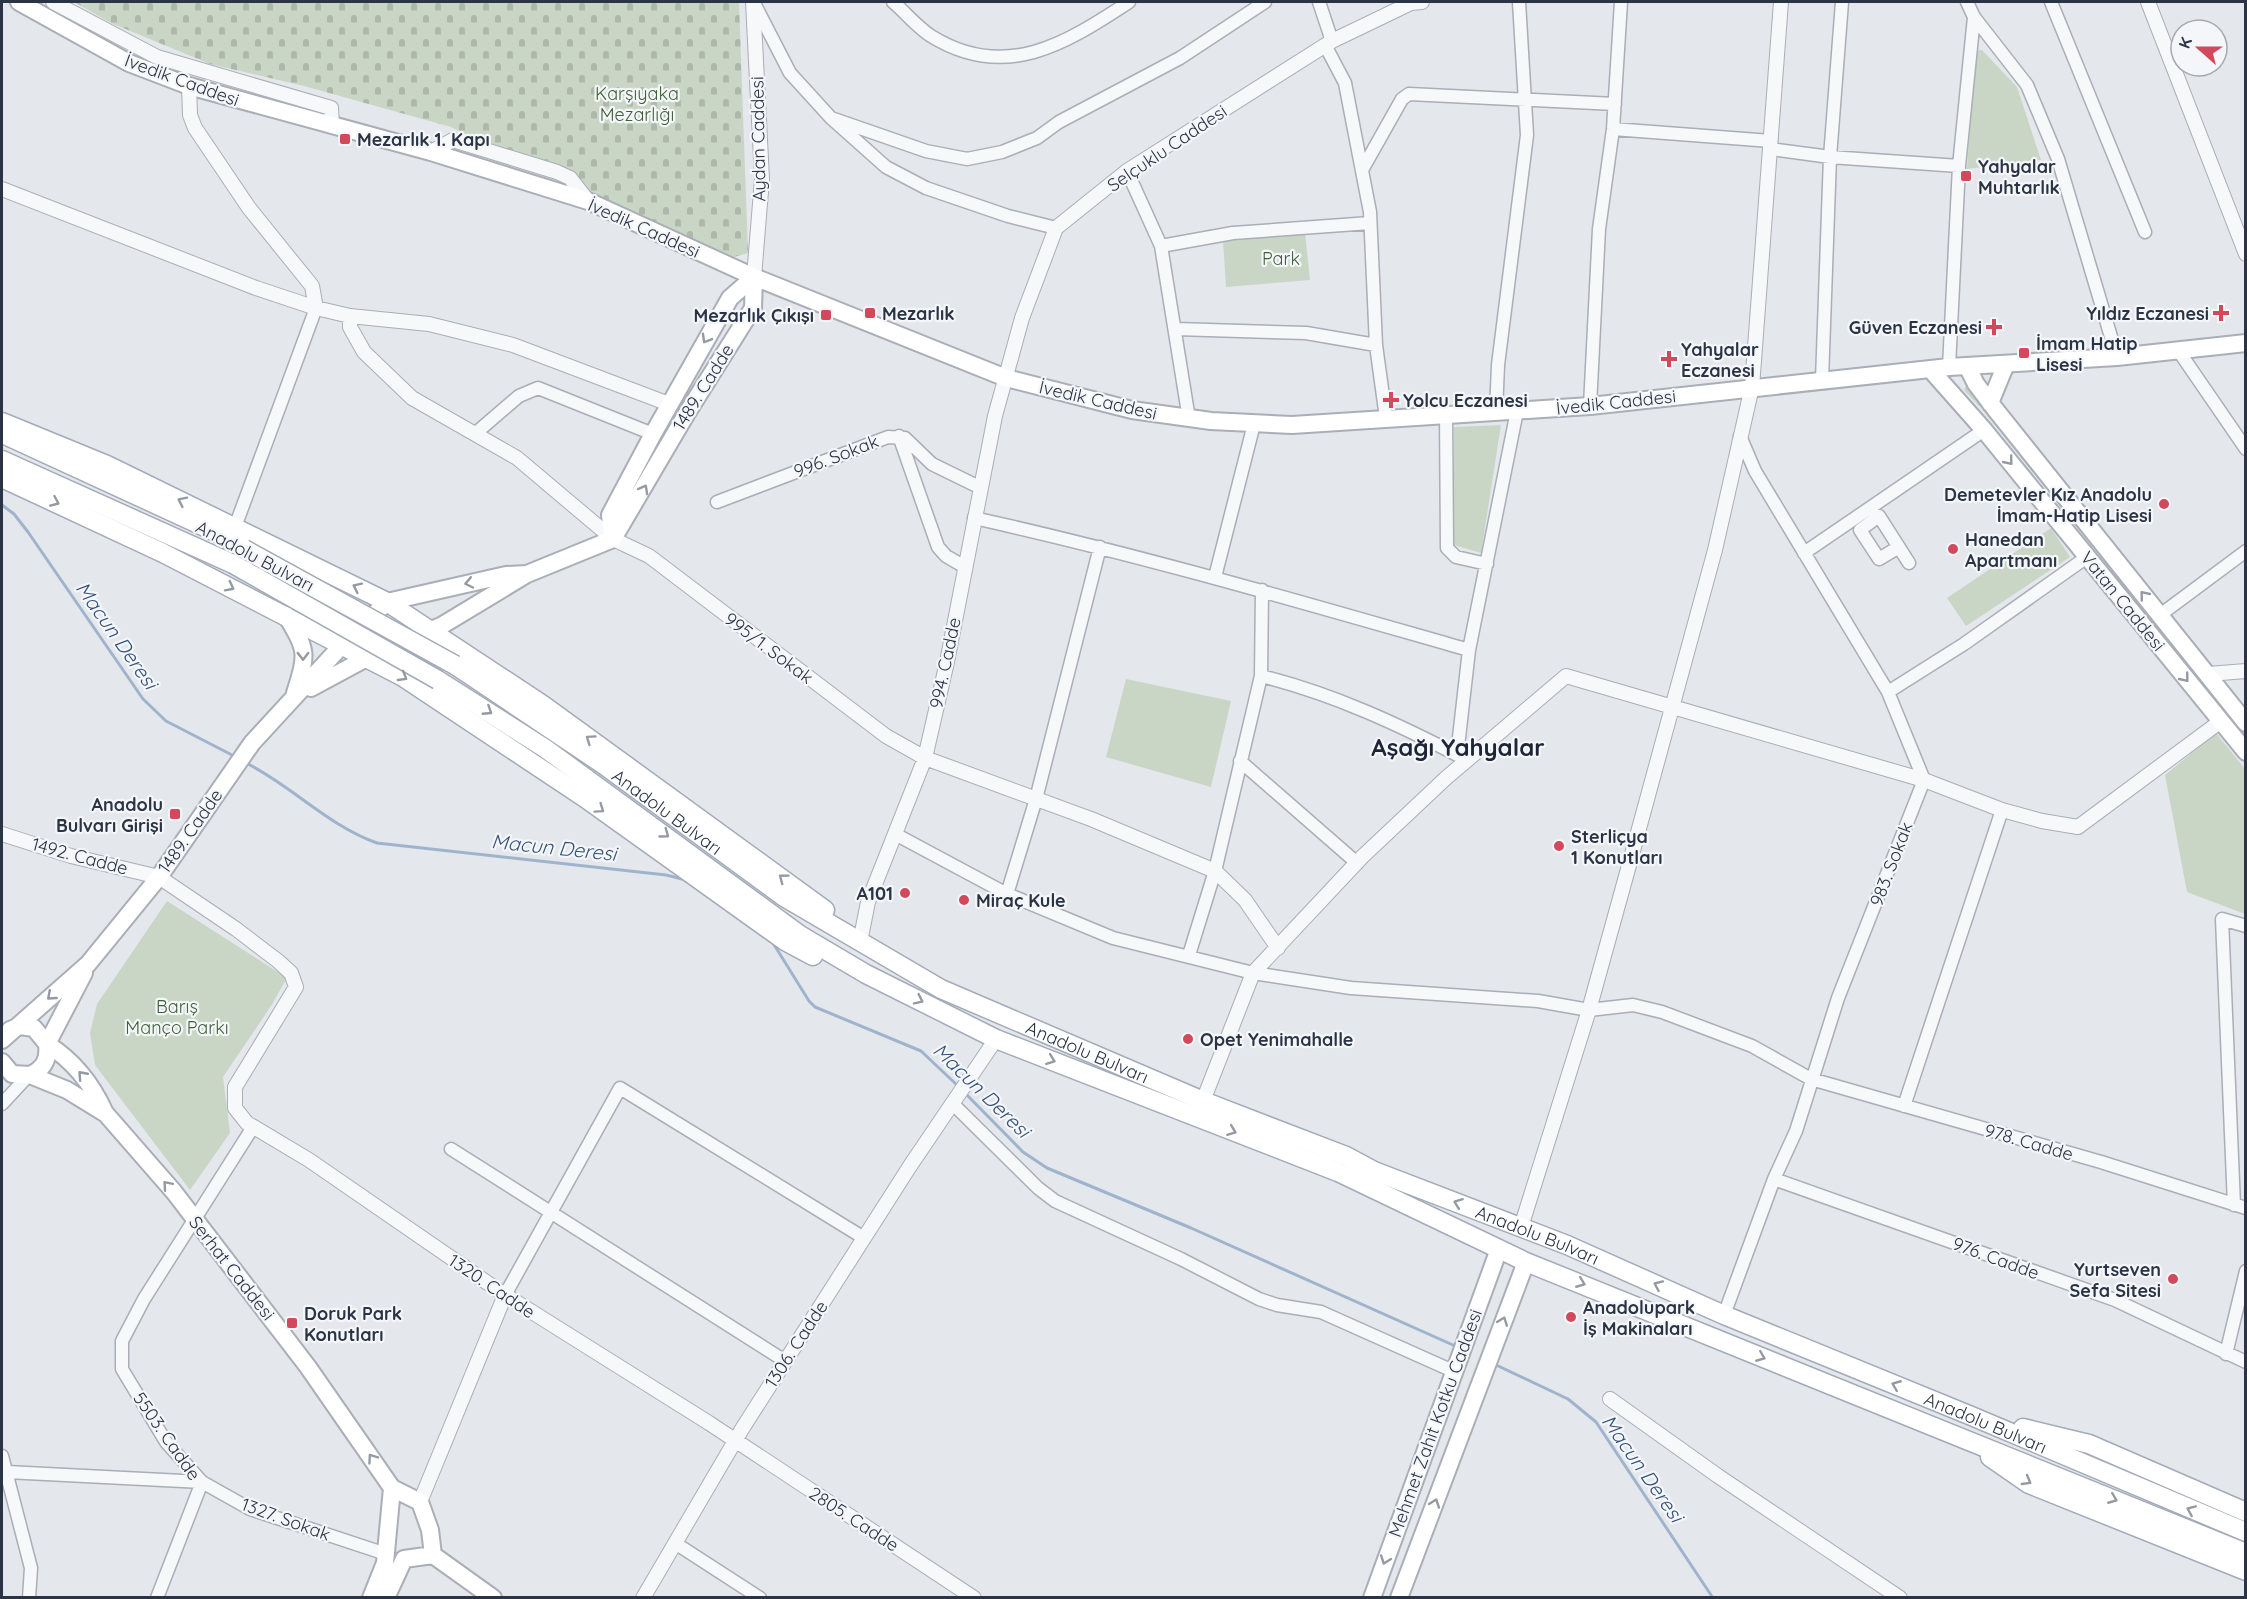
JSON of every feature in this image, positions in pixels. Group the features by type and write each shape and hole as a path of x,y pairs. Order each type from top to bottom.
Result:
{"main road":[{"name":"İvedik Caddesi","path":"19,2 129,63 189,86 223,98 431,152 588,201 754,277 1006,378 1094,402 1189,419 1292,425 1590,406 1949,367 2117,357 2246,344"},
{"name":"1489. Cadde","path":"613,538 610,515 669,404 730,298 754,277"},
{"name":"1489. Cadde","path":"293,699 335,673 441,626 526,574 613,538 753,308 754,277"},
{"path":"1990,403 2006,364"},
{"name":"Vatan Caddesi","path":"1967,366 1976,384 1990,403 2246,723"},
{"name":"Vatan Caddesi","path":"1930,369 1984,430 2246,752"},
{"path":"669,404 687,413"},
{"path":"2,422 107,465 387,602 543,705 715,827 822,907 860,942"},
{"name":"Anadolu Bulvarı","path":"2,434 218,534 239,557 546,749 800,935 866,974 996,1039 1338,1172 1526,1262 2246,1553"},
{"name":"Anadolu Bulvarı","path":"2,460 239,557 455,665 604,765 784,897 941,988 1203,1101 1521,1227 1724,1315 1969,1414 2246,1532"},
{"path":"2,478 106,525 343,644 403,677 575,792 785,940 820,960 866,974"},
{"name":"1489. Cadde","path":"5,1034 88,964 159,877 252,743 343,644 387,602 506,575 526,574"},
{"path":"286,615 303,645 304,666 293,699"},
{"name":"1489. Cadde","path":"29,1076 37,1072 46,1061 48,1044 88,964"},
{"path":"5,1034 34,1028 48,1044 61,1053 95,1091 106,1114"},
{"path":"2,1062 12,1074 29,1076 67,1090 106,1114"},
{"name":"Serhat Caddesi","path":"106,1114 194,1218 308,1367 392,1488 420,1502"},
{"name":"Mehmet Zahit Kotku Caddesi","path":"1372,1598 1499,1249"},
{"name":"Mehmet Zahit Kotku Caddesi","path":"1400,1598 1526,1262"},
{"path":"1969,1414 2089,1444 2246,1512"},
{"path":"1961,1438 2029,1484 2246,1571"},
{"path":"371,1598 385,1558 392,1488"},
{"path":"420,1502 429,1530 433,1555"},
{"path":"386,1531 404,1559"},
{"path":"404,1559 433,1555 493,1598"},
{"path":"386,1598 404,1559"}],"street":[{"path":"53,2 157,57 228,80 331,108 332,126"},
{"path":"753,2 790,73 831,118 886,167 926,188 1008,216 1056,228"},
{"name":"Aydan Caddesi","path":"753,2 762,179 754,277"},
{"path":"893,2 930,35 985,58 1020,56 1058,43 1129,2"},
{"path":"831,118 888,140 936,153 967,159 1002,152 1037,138 1059,122 1180,58 1265,2"},
{"path":"1319,2 1329,43 1345,83 1362,170 1370,223 1376,345 1386,418"},
{"name":"Selçuklu Caddesi","path":"1006,378 1036,274 1056,228 1127,171 1329,43 1411,3 1422,2"},
{"path":"1496,412 1498,365 1527,135 1519,2"},
{"path":"1590,406 1599,229 1613,129 1621,2"},
{"path":"1521,1227 1589,1010 1715,550 1752,387 1781,2"},
{"path":"1822,380 1830,157 1842,2"},
{"path":"1967,2 1974,16 2027,85 2058,159 2117,357"},
{"path":"2051,2 2145,232"},
{"path":"2148,2 2242,232 2246,254"},
{"path":"61,27 71,12"},
{"path":"1949,367 1959,166 1974,16"},
{"path":"223,98 228,80"},
{"path":"189,86 190,115 195,128 249,208 312,286 316,308 234,527"},
{"path":"1362,170 1402,99 1409,94 1615,104"},
{"path":"1613,129 1771,145 1830,157 1959,166"},
{"path":"1127,171 1161,246 1189,419"},
{"path":"2,189 256,288 316,308 350,316 429,324 513,345 669,404"},
{"path":"1161,246 1233,233 1370,223"},
{"name":"995/1. Sokak","path":"350,316 352,332 364,352 412,398 477,432 517,458 613,538 649,556 886,736 925,758 1036,799 1215,871"},
{"path":"1176,328 1306,333 1376,345"},
{"path":"2178,350 2246,449"},
{"name":"994. Cadde","path":"860,942 868,902 925,758 965,567 979,487 1006,378"},
{"path":"477,432 519,396 538,388 653,434"},
{"path":"1462,757 1468,650 1517,411"},
{"path":"1446,414 1448,549 1456,557 1487,564"},
{"path":"1215,577 1254,424"},
{"path":"1804,553 1984,430"},
{"path":"898,436 938,547 946,556 965,567"},
{"name":"996. Sokak","path":"717,502 888,437 898,436 910,442 932,465 979,487"},
{"path":"1740,436 1755,471 1888,692 1924,780"},
{"path":"974,518 1215,577 1468,650"},
{"path":"1007,894 1036,799 1100,547"},
{"path":"1899,547 1909,563"},
{"path":"2160,615 2246,551"},
{"path":"1888,692 1964,644 2087,557"},
{"path":"1189,955 1215,871 1262,676 1262,590"},
{"path":"2208,674 2246,671"},
{"path":"1262,676 1296,685 1395,722 1462,757"},
{"path":"1203,1101 1253,973 1462,757 1566,676 1924,780 2002,810 2042,821 2078,827 2221,721"},
{"path":"1240,761 1357,863"},
{"name":"983. Sokak","path":"1724,1315 1774,1179 1796,1131 1838,998 1924,780"},
{"path":"1904,1106 2002,810"},
{"name":"1492. Cadde","path":"2,834 71,856 159,877"},
{"name":"978. Cadde","path":"895,834 1007,894 1113,938 1189,955 1253,973 1351,988 1538,1001 1589,1010 1633,1005 1662,1012 1752,1046 1811,1079 2101,1162 2240,1206"},
{"path":"1215,871 1245,900 1278,948"},
{"path":"159,877 236,929 291,973 296,987 247,1062 235,1087 235,1108 253,1127"},
{"path":"2240,1206 2222,919 2246,926"},
{"name":"1306. Cadde","path":"643,1598 785,1361 996,1039"},
{"path":"2,1104 29,1076"},
{"path":"420,1502 505,1295 620,1088 864,1238"},
{"path":"959,1095 1038,1188 1055,1201 1181,1259 1259,1299 1277,1305 1321,1312 1453,1371"},
{"name":"5503. Cadde","path":"157,1598 202,1482 166,1442 122,1369 122,1341 144,1299 253,1127"},
{"name":"1320. Cadde","path":"253,1127 309,1160 505,1295 735,1441"},
{"path":"451,1149 785,1361"},
{"name":"976. Cadde","path":"1774,1179 2115,1300 2246,1362"},
{"path":"2226,1354 2246,1271"},
{"path":"1610,1399 1718,1476 1900,1598"},
{"name":"2805. Cadde","path":"735,1441 974,1598"},
{"path":"2,1456 30,1568 29,1598"},
{"name":"1327. Sokak","path":"7,1472 202,1482 250,1509 385,1558"},
{"path":"675,1543 760,1598"}],"green space":[{"name":"Karşıyaka Mezarlığı","path":"74,2 739,2 748,253 734,257 540,172 451,127 304,86 210,64 111,23"},
{"path":"1982,50 2017,87 2041,160 1967,169 1975,51"},
{"name":"Park","path":"1305,232 1310,280 1226,287 1223,240"},
{"path":"1966,386 2245,732 2245,737 1982,409 1964,390"},
{"path":"1501,425 1481,553 1454,545 1454,427"},
{"path":"2051,528 2070,557 1966,626 1947,598"},
{"path":"1126,679 1231,701 1211,787 1106,757"},
{"path":"2216,733 2245,769 2245,914 2187,892 2165,775"},
{"name":"Barış Manço Parkı","path":"167,901 287,978 223,1077 230,1133 190,1190 95,1065 90,1033 97,1004"}],"waterway":[{"name":"Macun Deresi","path":"2,505 14,514 28,532 143,699 166,721 232,755"},
{"name":"Macun Deresi","path":"248,764 343,827 377,843 666,875 686,880"},
{"name":"Macun Deresi","path":"773,943 815,1007 921,1051 958,1086"},
{"name":"Macun Deresi","path":"965,1093 1023,1152 1047,1168 1191,1228 1453,1345"},
{"name":"Macun Deresi","path":"1494,1364 1568,1399 1596,1422 1713,1598"}],"place":[{"name":"Mezarlık 1. Kapı","path":"345,139"},
{"name":"Yahyalar Muhtarlık","path":"1966,176"},
{"name":"Mezarlık","path":"870,313"},
{"name":"Yıldız Eczanesi","path":"2221,313"},
{"name":"Mezarlık Çıkışı","path":"826,315"},
{"name":"Güven Eczanesi","path":"1994,327"},
{"name":"İmam Hatip Lisesi","path":"2024,353"},
{"name":"Yahyalar Eczanesi","path":"1669,359"},
{"name":"Yolcu Eczanesi","path":"1391,400"},
{"name":"Demetevler Kız Anadolu İmam-Hatip Lisesi","path":"2164,504"},
{"name":"Hanedan Apartmanı","path":"1953,549"},
{"name":"Anadolu Bulvarı Girişi","path":"175,814"},
{"name":"Sterliçya 1 Konutları","path":"1559,846"},
{"name":"A101","path":"905,893"},
{"name":"Miraç Kule","path":"964,900"},
{"name":"Opet Yenimahalle","path":"1188,1039"},
{"name":"Yurtseven Sefa Sitesi","path":"2173,1279"},
{"name":"Anadolupark İş Makinaları","path":"1571,1317"},
{"name":"Doruk Park Konutları","path":"292,1323"}],"district":[{"name":"Aşağı Yahyalar","path":"1458,747"}]}
